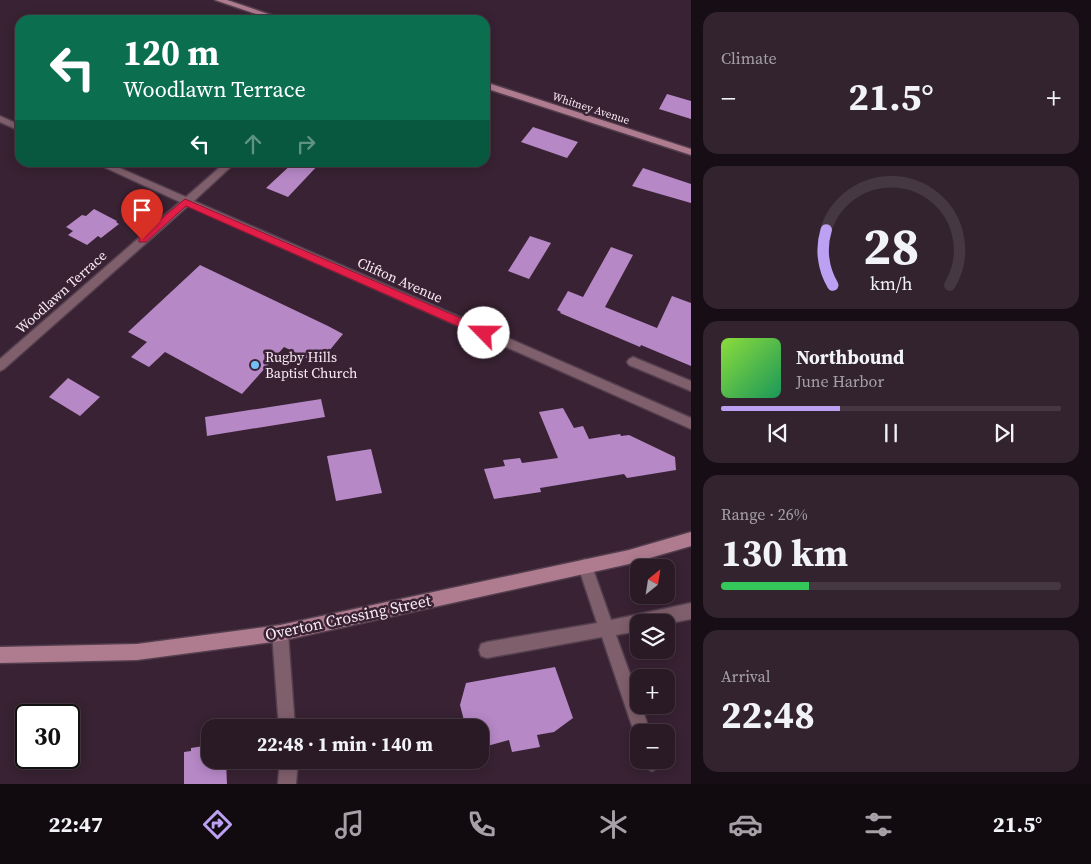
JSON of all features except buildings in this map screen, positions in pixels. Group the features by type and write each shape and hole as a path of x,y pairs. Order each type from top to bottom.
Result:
{"main road":[{"path":"219,0 266,15"},
{"name":"Whitney Avenue","path":"490,87 691,152"},
{"name":"Overton Crossing Street","path":"0,655 137,652 280,634 629,557 691,539"}],"street":[{"path":"0,119 15,126"},
{"name":"Clifton Avenue","path":"108,167 691,424"},
{"name":"Woodlawn Terrace","path":"0,366 226,167"},
{"path":"633,362 691,386"},
{"path":"585,566 639,724"},
{"path":"675,615 691,611"},
{"path":"487,650 630,625"},
{"path":"280,634 286,719"},
{"path":"287,784 288,769"}],"place":[{"name":"Rugby Hills Baptist Church","path":"255,365"}],"route":[{"path":"142,240 185,202 484,333"}]}
